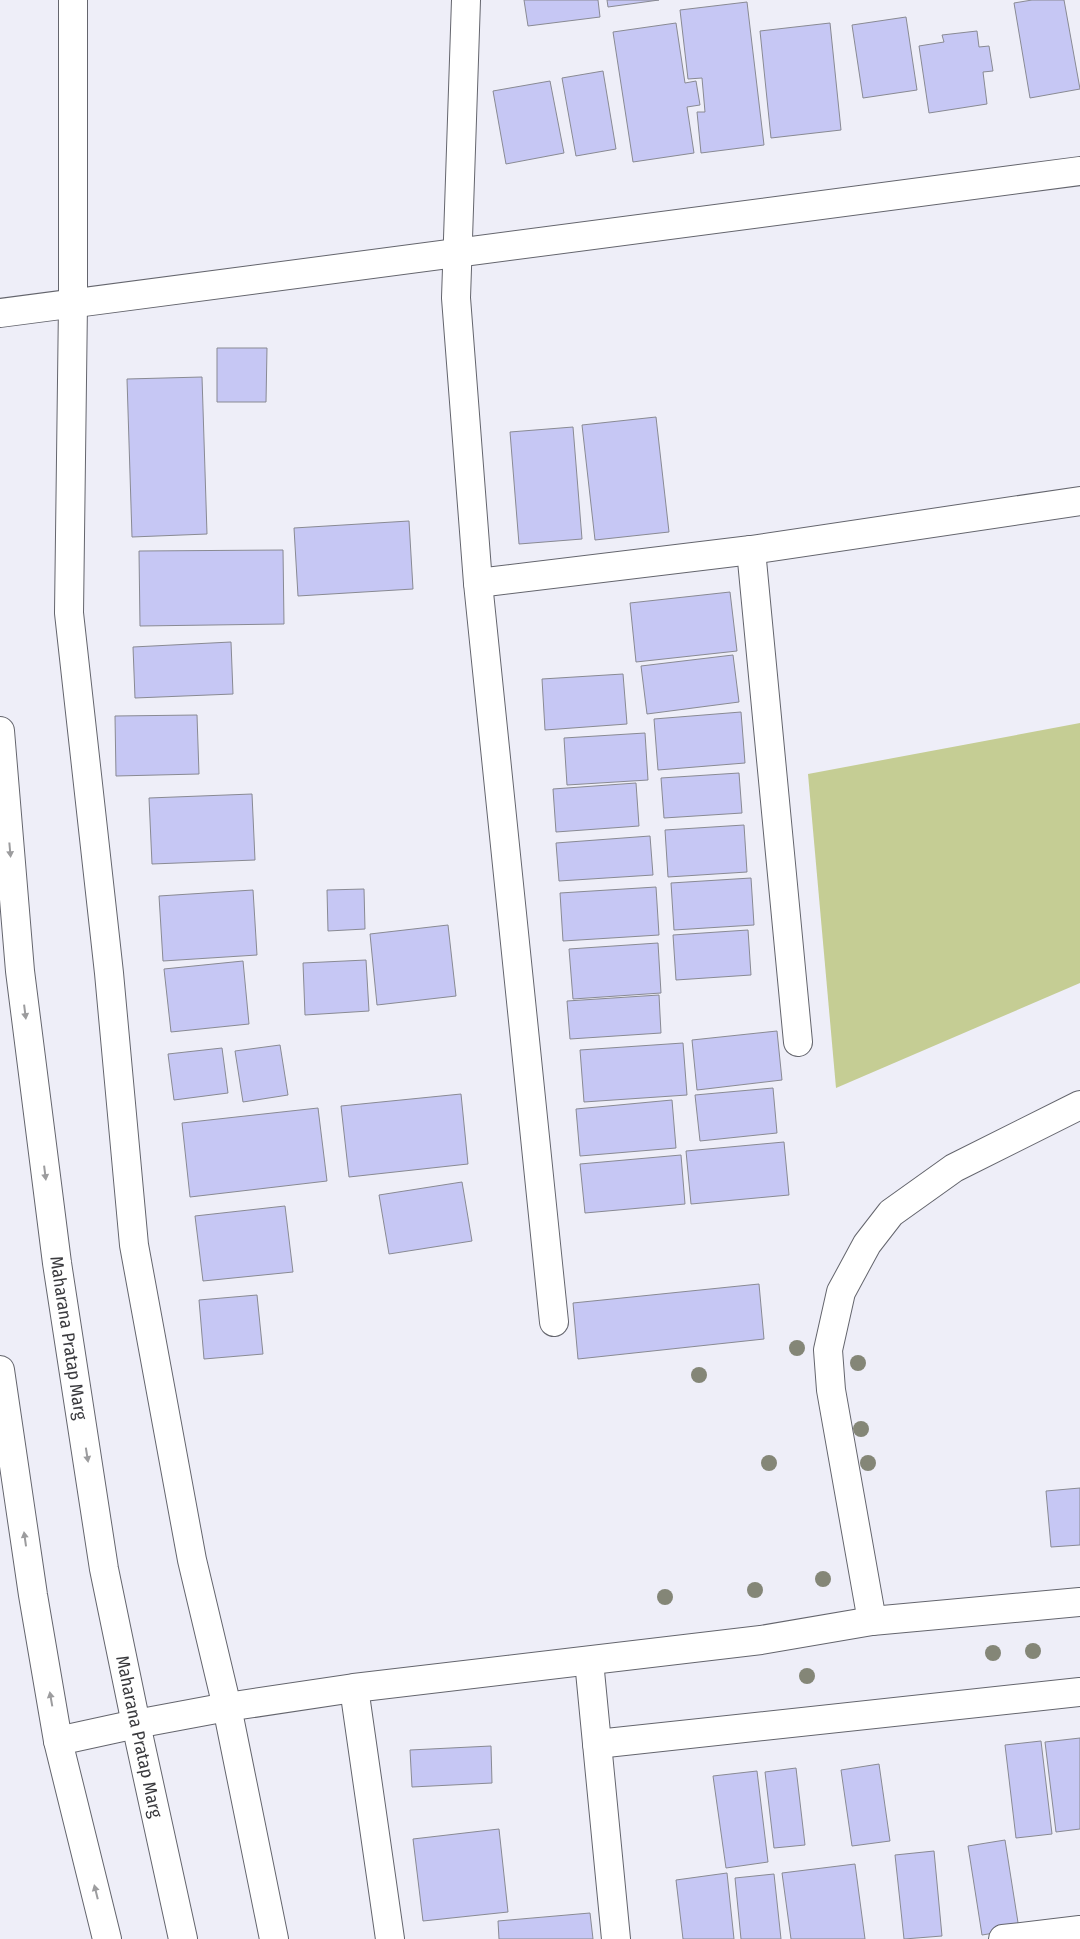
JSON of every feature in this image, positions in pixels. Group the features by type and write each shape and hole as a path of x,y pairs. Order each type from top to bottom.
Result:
{"street":[{"path":"73,0 73,303 69,613 109,973 134,1245 192,1560 227,1707 274,1939"},
{"path":"466,0 456,298 478,583 554,1322"},
{"path":"0,313 1080,171"},
{"path":"478,583 751,550 1080,501"},
{"path":"751,550 798,1042"},
{"name":"Maharana Pratap Marg","path":"0,732 20,971 57,1263 104,1569 183,1939"},
{"path":"872,1621 831,1390 828,1350 840,1292 867,1244 891,1213 954,1168 1080,1105"},
{"path":"0,1370 33,1595 58,1741 107,1939"},
{"path":"58,1741 227,1707 354,1688 761,1640 872,1621 1080,1602"},
{"path":"589,1661 616,1939"},
{"path":"354,1688 390,1939"},
{"path":"597,1744 1080,1692"},
{"path":"1003,1939 1080,1930"}],"green space":[{"path":"1080,723 1080,983 836,1088 808,774"}],"building":[{"path":"524,0 598,0 600,17 528,26"},
{"path":"607,0 659,0 608,7"},
{"path":"1032,0 1064,0 1080,89 1030,98 1014,3"},
{"path":"747,2 764,145 701,153 697,112 705,112 702,78 688,79 680,10"},
{"path":"906,17 917,90 863,98 852,25"},
{"path":"676,23 685,83 696,81 700,105 687,107 694,153 633,162 613,32"},
{"path":"830,23 841,130 771,138 760,31"},
{"path":"977,31 979,47 989,46 993,71 983,72 987,104 929,113 919,46 944,42 942,35"},
{"path":"603,71 616,149 576,156 562,78"},
{"path":"550,81 564,153 506,164 493,91"},
{"path":"217,348 267,348 266,402 217,402"},
{"path":"202,377 207,534 132,537 127,379"},
{"path":"656,417 669,532 595,540 582,425"},
{"path":"573,427 582,539 519,544 510,432"},
{"path":"409,521 413,589 298,596 294,528"},
{"path":"283,550 284,624 140,626 139,551"},
{"path":"730,592 737,651 636,662 630,603"},
{"path":"231,642 233,694 135,698 133,647"},
{"path":"733,655 739,702 647,714 641,666"},
{"path":"623,674 627,724 545,730 542,679"},
{"path":"741,712 745,763 658,770 654,719"},
{"path":"197,715 199,774 116,776 115,716"},
{"path":"645,733 648,780 567,785 564,738"},
{"path":"739,773 742,813 664,818 661,778"},
{"path":"636,783 639,826 556,832 553,789"},
{"path":"252,794 255,860 152,864 149,798"},
{"path":"744,825 747,872 668,877 665,830"},
{"path":"650,836 653,875 559,881 556,843"},
{"path":"751,878 754,925 674,930 671,883"},
{"path":"656,887 659,935 563,941 560,893"},
{"path":"364,889 365,929 328,931 327,890"},
{"path":"253,890 257,955 163,961 159,896"},
{"path":"448,925 456,996 377,1005 370,934"},
{"path":"748,930 751,975 676,980 673,935"},
{"path":"658,943 661,993 573,999 569,949"},
{"path":"366,960 369,1011 305,1015 303,963"},
{"path":"243,961 249,1024 171,1032 164,969"},
{"path":"659,995 661,1033 570,1039 567,1001"},
{"path":"777,1031 782,1080 697,1090 692,1040"},
{"path":"683,1043 687,1095 584,1102 580,1050"},
{"path":"280,1045 288,1095 243,1102 235,1051"},
{"path":"222,1048 228,1093 174,1100 168,1054"},
{"path":"773,1088 777,1133 700,1141 695,1095"},
{"path":"461,1094 468,1164 349,1177 341,1106"},
{"path":"672,1100 676,1148 580,1156 576,1109"},
{"path":"318,1108 327,1181 190,1197 182,1123"},
{"path":"784,1142 789,1195 691,1204 686,1151"},
{"path":"681,1155 685,1204 585,1213 580,1164"},
{"path":"462,1182 472,1241 389,1254 379,1195"},
{"path":"285,1206 293,1272 203,1281 195,1216"},
{"path":"759,1284 764,1339 578,1359 573,1303"},
{"path":"257,1295 263,1354 204,1359 199,1300"},
{"path":"1080,1488 1080,1545 1051,1547 1046,1491"},
{"path":"1080,1738 1080,1829 1056,1832 1045,1742"},
{"path":"1041,1741 1052,1834 1016,1838 1005,1745"},
{"path":"491,1746 492,1783 412,1787 410,1750"},
{"path":"879,1764 890,1841 852,1846 841,1770"},
{"path":"796,1768 805,1845 774,1848 765,1772"},
{"path":"757,1771 768,1862 726,1868 713,1776"},
{"path":"499,1829 508,1912 423,1921 413,1839"},
{"path":"1005,1840 1019,1929 982,1935 968,1846"},
{"path":"934,1851 942,1936 904,1939 895,1855"},
{"path":"855,1864 865,1939 791,1939 782,1873"},
{"path":"727,1873 734,1939 683,1939 676,1880"},
{"path":"774,1874 781,1939 741,1939 735,1878"},
{"path":"590,1913 593,1939 499,1939 498,1921"}]}
